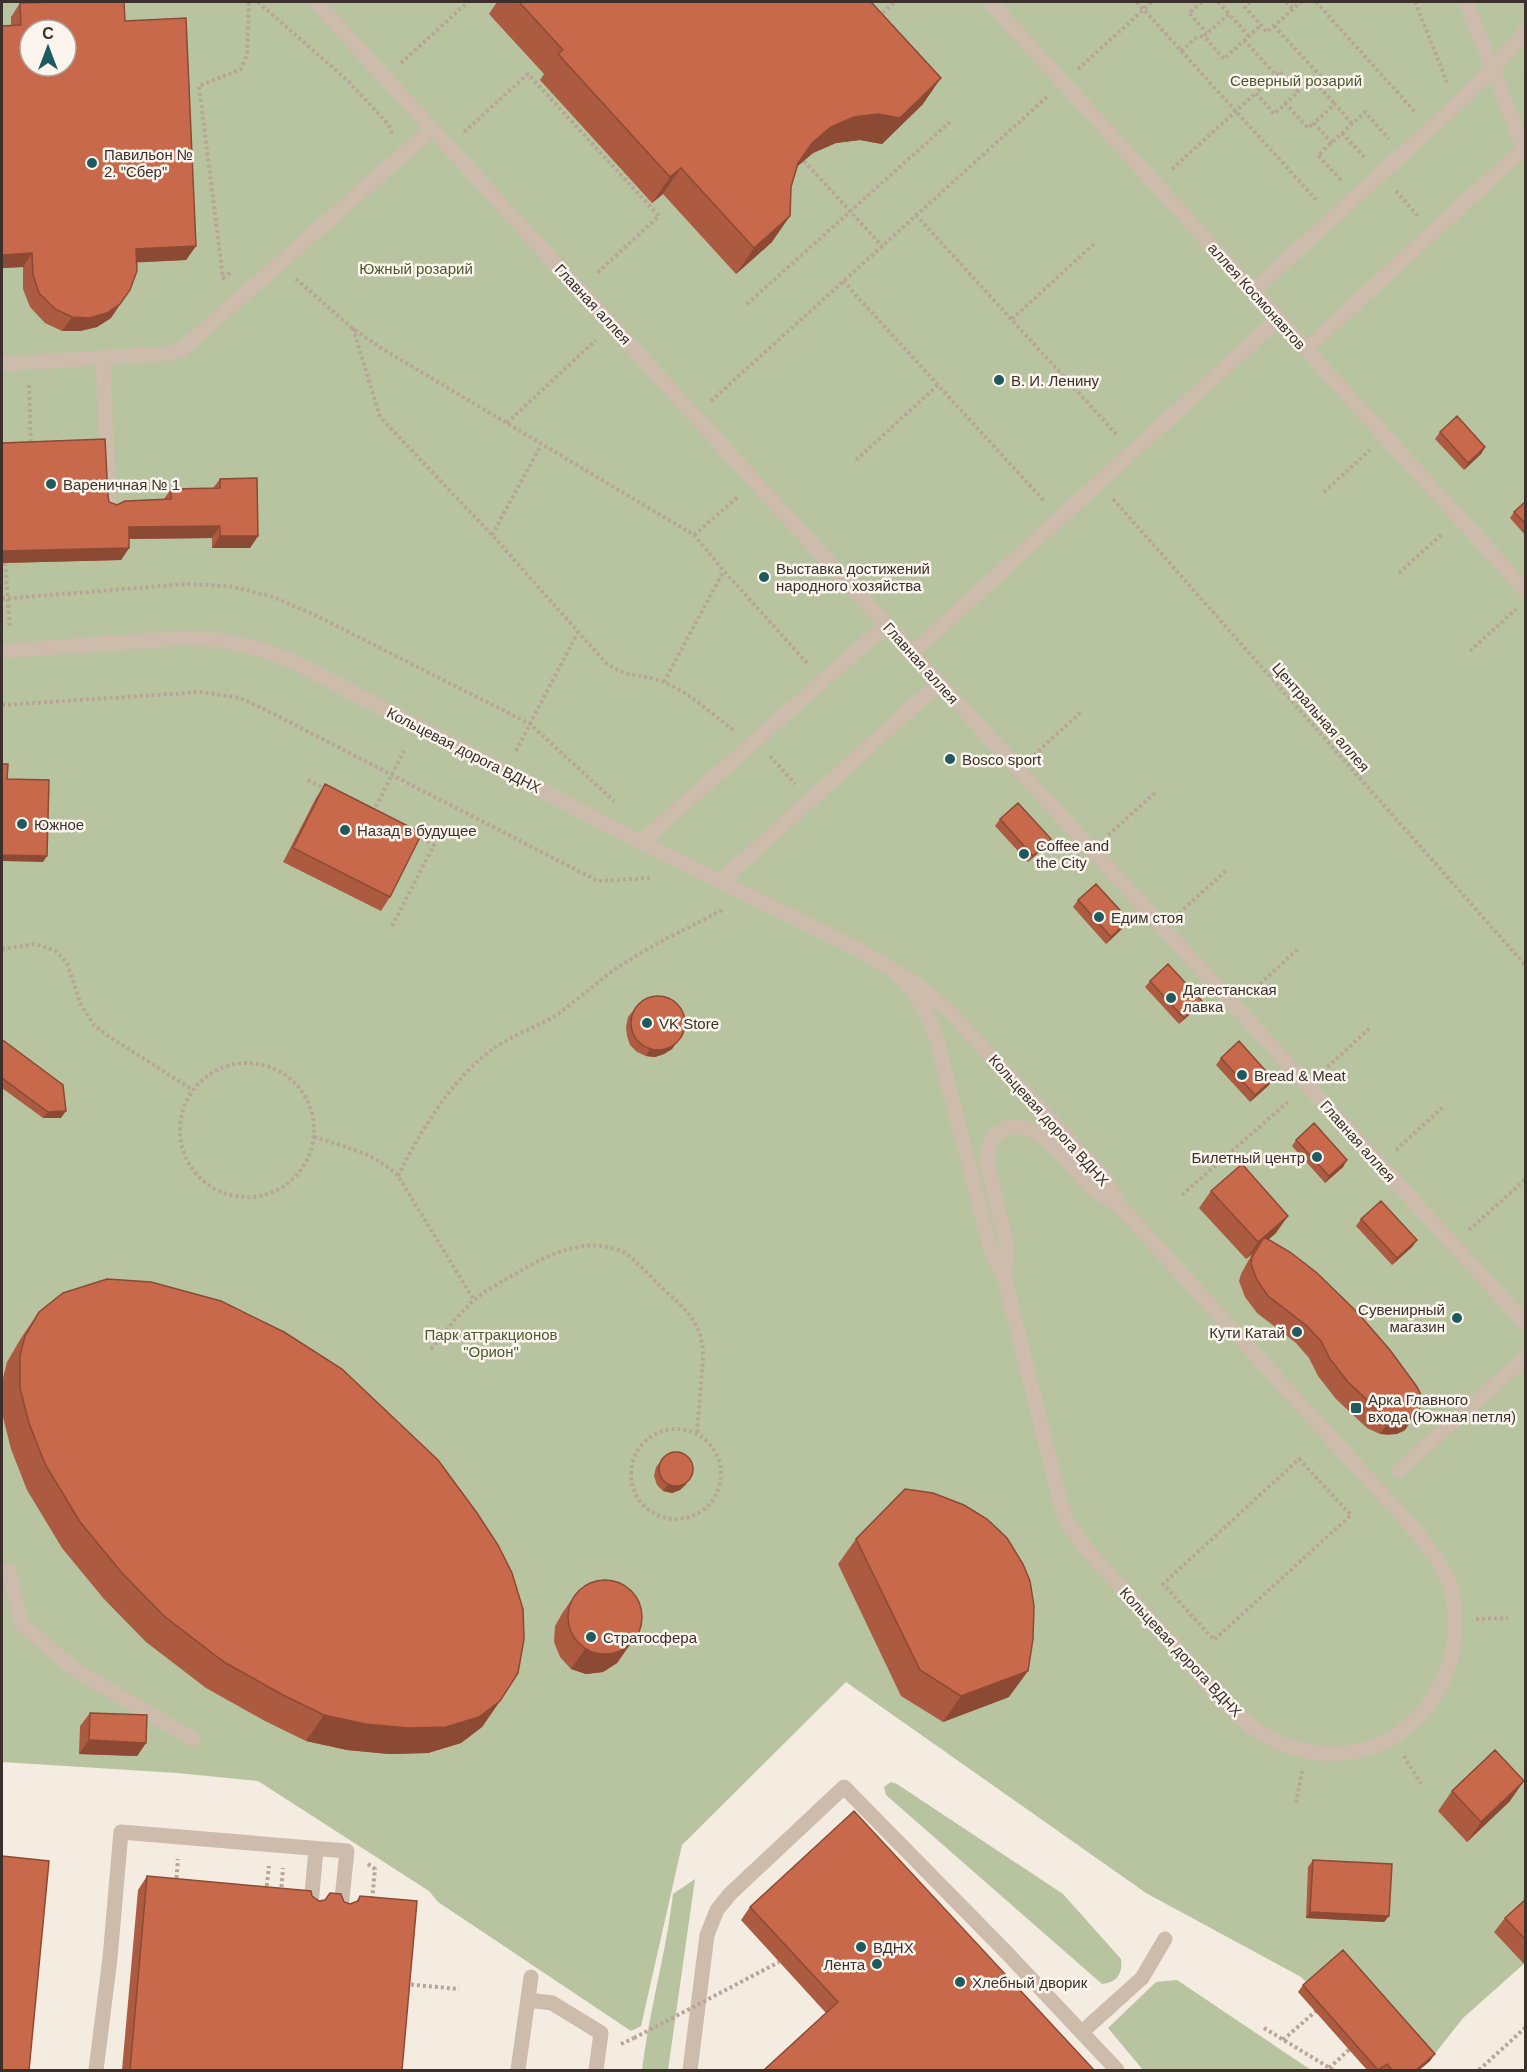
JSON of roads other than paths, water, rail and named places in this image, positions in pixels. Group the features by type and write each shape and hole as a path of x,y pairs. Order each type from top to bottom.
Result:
{"street":[{"name":"Главная аллея","path":"315,2 1526,1324"},
{"name":"аллея Космонавтов","path":"990,2 1526,591"},
{"path":"1306,349 1524,152 1466,2"},
{"path":"1253,291 1456,105 1526,31"},
{"path":"2,364 163,354 181,350 432,129"},
{"path":"912,653 1278,319"},
{"path":"103,358 109,507"},
{"path":"641,842 886,625"},
{"name":"Кольцевая дорога ВДНХ","path":"7,650 186,638 221,640 256,648 294,663 641,842 856,948 898,973 932,996 961,1022 1105,1178 1119,1205 1416,1531 1444,1570 1453,1595 1455,1621 1455,1645 1448,1671 1426,1710 1394,1738 1374,1747 1352,1752 1328,1753 1306,1750 1274,1740 1244,1720 1215,1692 1085,1547 1067,1521 1061,1505 1005,1279 991,1251 937,1040 928,1016 908,983 898,973"},
{"path":"721,881 939,683"},
{"path":"1005,1279 1007,1248 987,1161 988,1149 993,1136 1015,1126 1030,1129 1042,1136 1092,1188 1119,1205"},
{"path":"1399,1470 1526,1357"},
{"path":"9,1571 22,1624 74,1669 193,1739"},
{"path":"690,2070 707,1935 717,1910 730,1894 844,1787 1118,2070"},
{"path":"96,2070 110,1958 121,1832 347,1851 341,1908"},
{"path":"311,1905 316,1849"},
{"path":"1082,2032 1142,1978 1165,1939"},
{"path":"518,2070 531,1977"},
{"path":"528,2000 552,2003 601,2033 596,2070"}],"place":[{"name":"Павильон № 2. \"Сбер\"","path":"92,163"},
{"name":"В. И. Ленину","path":"999,380"},
{"name":"Вареничная № 1","path":"51,484"},
{"name":"Выставка достижений народного хозяйства","path":"764,577"},
{"name":"Bosco sport","path":"950,759"},
{"name":"Южное","path":"22,824"},
{"name":"Назад в будущее","path":"345,830"},
{"name":"Coffee and the City","path":"1024,854"},
{"name":"Едим стоя","path":"1099,917"},
{"name":"Дагестанская лавка","path":"1171,998"},
{"name":"VK Store","path":"647,1023"},
{"name":"Bread & Meat","path":"1242,1075"},
{"name":"Билетный центр","path":"1317,1157"},
{"name":"Сувенирный магазин","path":"1457,1318"},
{"name":"Кути Катай","path":"1297,1332"},
{"name":"Арка Главного входа (Южная петля)","path":"1356,1408"},
{"name":"Стратосфера","path":"591,1637"},
{"name":"ВДНХ","path":"861,1947"},
{"name":"Лента","path":"877,1964"},
{"name":"Хлебный дворик","path":"960,1982"}],"park label":[{"name":"Северный розарий","path":"1296,80"},
{"name":"Южный розарий","path":"416,268"},
{"name":"Парк аттракционов \"Орион\"","path":"491,1342"}]}
